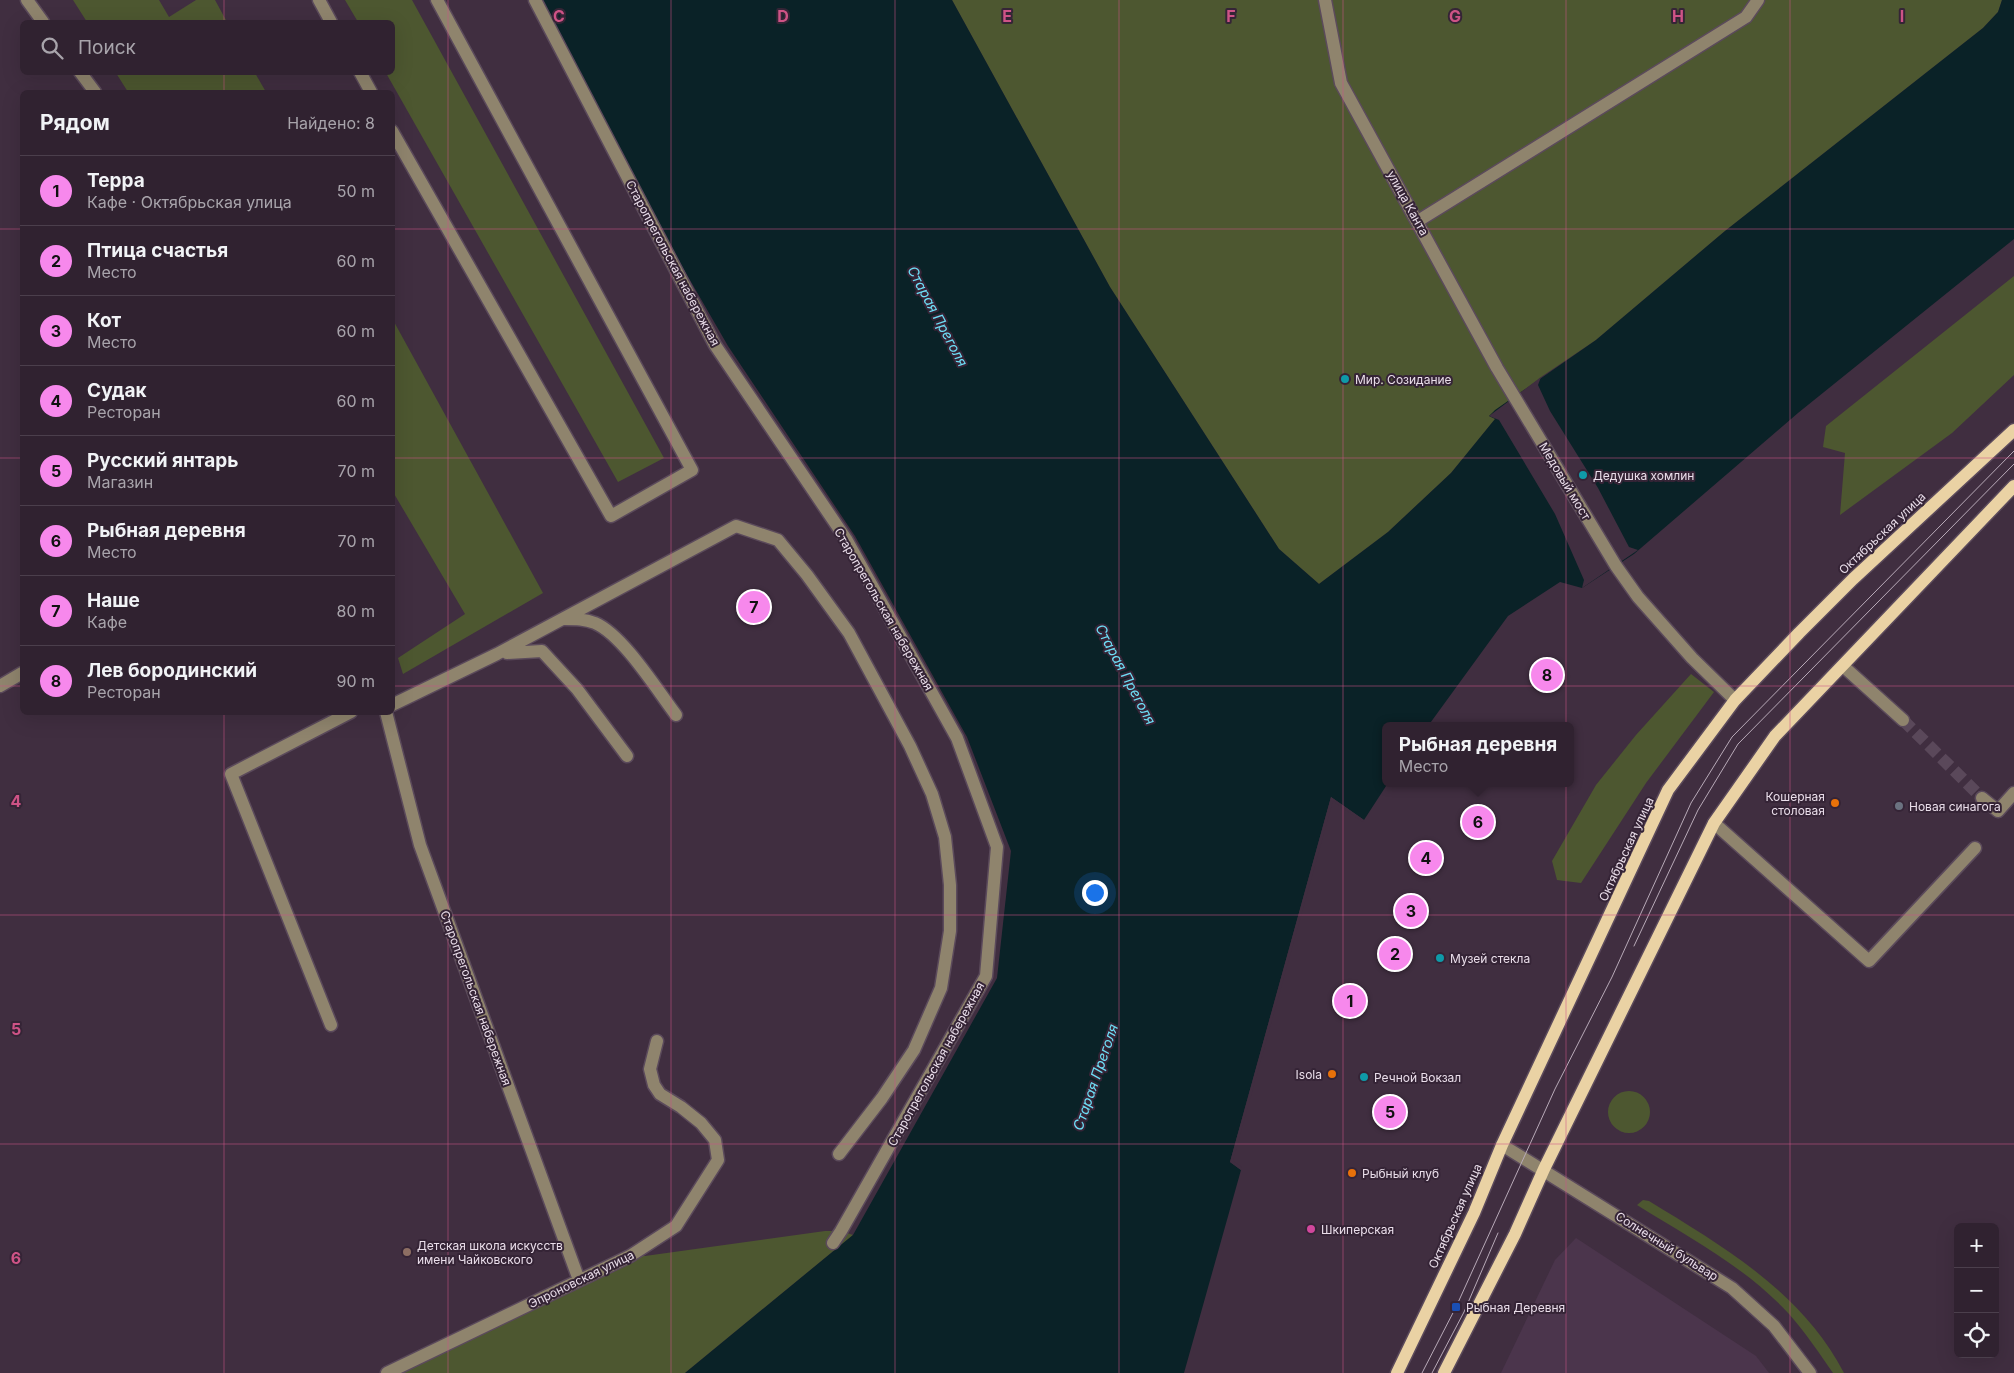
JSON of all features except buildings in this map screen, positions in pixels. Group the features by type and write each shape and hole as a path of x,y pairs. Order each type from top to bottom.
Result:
{"main road":[{"name":"Октябрьская улица","path":"1397,1373 1474,1212 1502,1145 1668,790 1736,700 1853,579 2014,430"},
{"path":"1444,1373 1515,1234 1544,1169 1714,823 1775,736 2014,486"}],"street":[{"path":"27,0 42,20"},
{"path":"318,0 330,20"},
{"path":"395,135 611,516 692,470 437,0"},
{"name":"Старопрегольская набережная","path":"535,0 715,345 846,539 957,738 997,848 986,976 846,1223 832,1243"},
{"name":"улица Канта","path":"1326,0 1341,83 1514,397"},
{"path":"1418,221 1746,17 1758,0"},
{"path":"82,75 94,90"},
{"path":"362,75 370,90"},
{"name":"Медовый мост","path":"1514,397 1616,566 1638,597 1692,658 1736,700"},
{"path":"395,704 497,654 736,526 778,540 849,633 882,691 932,794 945,837 950,885 950,931 941,988 914,1050 882,1098 839,1154"},
{"path":"563,619 584,619 598,624 615,638 632,656 676,715"},
{"path":"497,654 524,650 542,651 577,689 627,756"},
{"path":"1843,666 1903,720"},
{"path":"0,686 20,674"},
{"path":"331,1025 232,774 345,715"},
{"name":"Старопрегольская набережная","path":"387,715 420,845 579,1280"},
{"path":"1982,798 1998,811 2014,793"},
{"path":"1714,823 1869,961 1975,848"},
{"name":"Эпроновская улица","path":"387,1373 630,1256 676,1226 718,1160 715,1140 701,1122 660,1094 654,1085 650,1069 657,1041"},
{"name":"Солнечный бульвар","path":"1502,1145 1544,1169 1739,1293 1783,1336 1810,1373"}],"shaded area":[{"path":"1576,1238 1756,1356 1769,1373 1501,1373 1555,1260"}],"green space":[{"path":"73,0 159,0 169,17 196,0 215,0 226,20 86,20"},
{"path":"345,0 412,0 664,458 618,482 387,75 395,75 395,20 357,20"},
{"path":"952,0 2002,0 1998,12 1983,28 1725,231 1596,340 1541,377 1496,418 1451,473 1388,532 1319,584 1279,549 1110,287"},
{"path":"117,75 256,75 265,90 127,90"},
{"path":"2014,276 2014,375 1952,433 1840,515 1845,453 1823,447 1826,426"},
{"path":"395,324 543,593 403,674 398,658 465,614 395,495"},
{"path":"1691,674 1714,692 1646,783 1581,883 1557,880 1552,861 1596,785 1636,735"},
{"path":"1633,1091 1641,1094 1647,1100 1650,1112 1647,1124 1641,1130 1625,1133 1617,1130 1611,1124 1608,1108 1611,1100 1617,1094"},
{"path":"1643,1200 1649,1201 1733,1254 1784,1295 1827,1344 1844,1373 1833,1373 1795,1321 1773,1297 1717,1255 1637,1205"},
{"path":"825,1231 841,1231 853,1235 685,1373 387,1373 630,1256 645,1256"}],"water":[{"name":"Старая Преголя","path":"542,0 952,0 1110,287 1279,549 1319,584 1388,532 1451,473 1495,419 1489,416 1495,410 1596,340 1725,231 1983,28 1998,12 2002,0 2014,0 2014,239 1798,413 1634,554 1582,588 1560,582 1508,616 1431,722 1382,722 1382,787 1385,787 1364,820 1331,797 1230,1162 1241,1170 1184,1373 685,1373 853,1235 997,978 1011,851 967,737 855,536 728,346 664,235"}],"pier":[{"path":"1541,377 1538,385 1550,411 1598,488 1629,547 1638,550 1582,588 1584,580 1555,514 1499,420 1489,416"},
{"path":"1331,797 1364,820 1363,822 1333,801 1233,1161 1242,1167 1241,1170 1230,1162"}],"tunnel":[{"path":"1903,720 1982,798"}],"tram line":[{"path":"1422,1373 1456,1307 1555,1089 1612,977 1691,803 1732,737 2014,451"},
{"path":"1634,946 1698,810 1738,744 2014,464"},
{"path":"1432,1373 1464,1312 1498,1233"}],"place":[{"name":"Мир. Созидание","path":"1345,379"},
{"name":"Дедушка хомлин","path":"1583,475"},
{"name":"Наше","path":"754,607"},
{"name":"Лев бородинский","path":"1547,675"},
{"name":"Кошерная столовая","path":"1835,803"},
{"name":"Новая синагога","path":"1899,806"},
{"name":"Рыбная деревня","path":"1478,822"},
{"name":"Судак","path":"1426,858"},
{"name":"Кот","path":"1411,911"},
{"name":"Птица счастья","path":"1395,954"},
{"name":"Музей стекла","path":"1440,958"},
{"name":"Терра","path":"1350,1001"},
{"name":"Isola","path":"1332,1074"},
{"name":"Речной Вокзал","path":"1364,1077"},
{"name":"Русский янтарь","path":"1390,1112"},
{"name":"Рыбный клуб","path":"1352,1173"},
{"name":"Шкиперская","path":"1311,1229"},
{"name":"Детская школа искусств имени Чайковского","path":"407,1252"},
{"name":"Рыбная Деревня","path":"1456,1307"}]}
